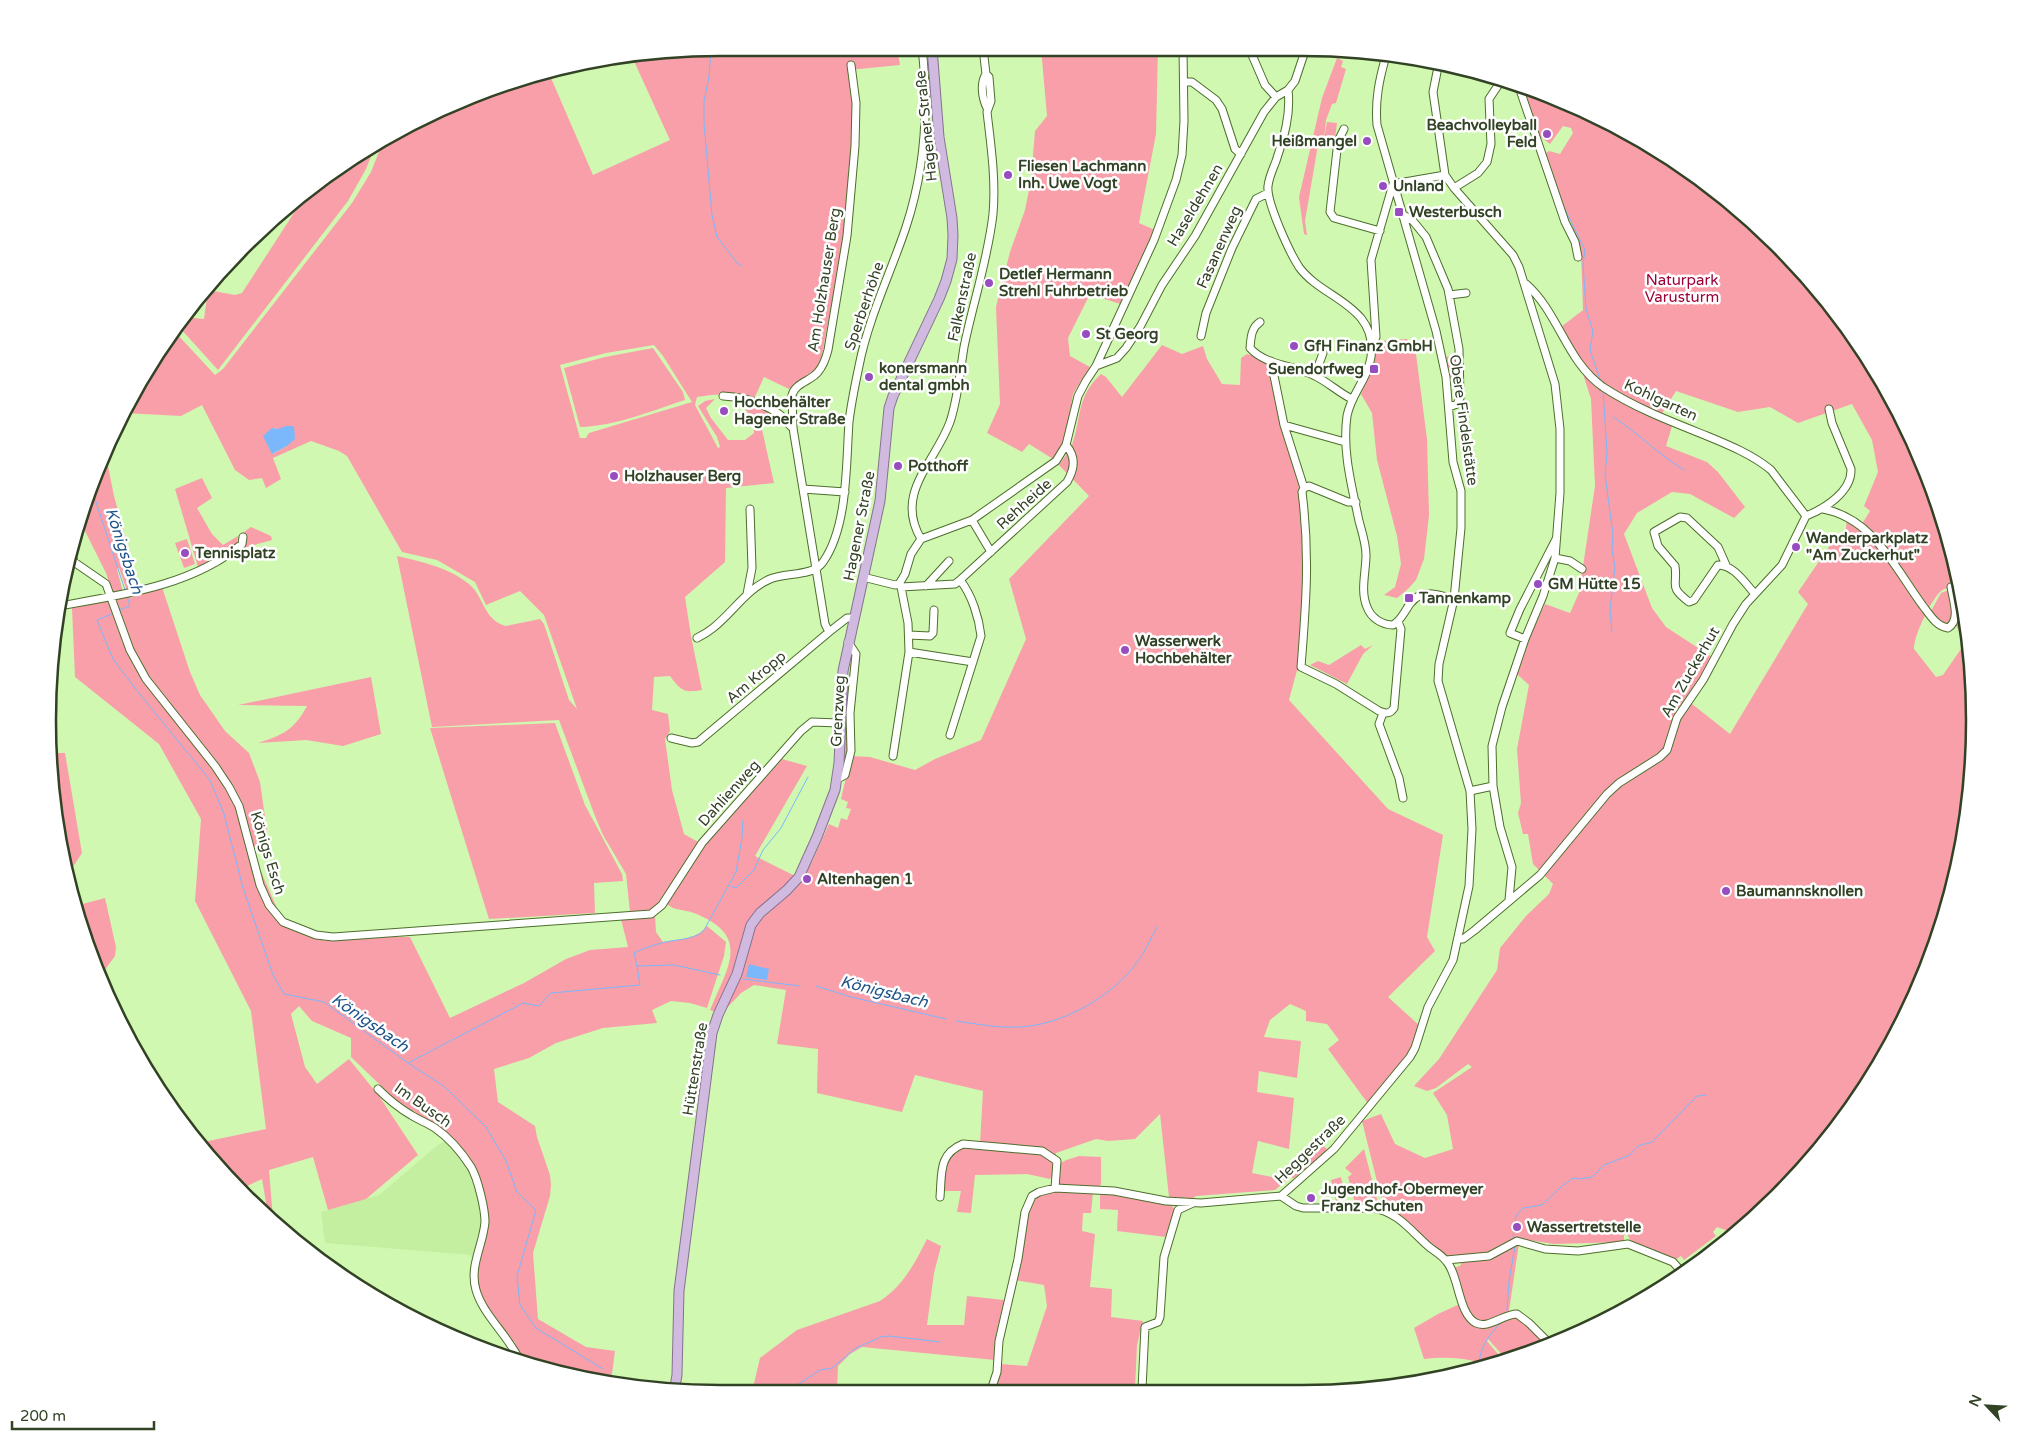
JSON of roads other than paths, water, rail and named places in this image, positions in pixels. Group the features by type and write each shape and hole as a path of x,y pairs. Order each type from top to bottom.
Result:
{"main road":[{"name":"Hagener Straße","path":"839,723 841,685 848,642 883,484 889,408 896,387 944,287 952,259 952,218 939,137 933,56"},
{"name":"Hüttenstraße","path":"675,1383 679,1291 712,1033 737,974 751,925 760,913 791,887 801,873 827,813 837,779 839,723"}],"street":[{"name":"Sperberhöhe","path":"816,570 823,563 832,541 845,492 849,420 859,364 906,225 925,141 926,120 922,56"},
{"name":"Falkenstraße","path":"921,539 912,520 911,508 914,492 920,476 941,441 952,414 993,215 994,188 987,108 991,101 989,77 986,74 984,56"},
{"path":"893,756 909,652 909,635 900,586 911,554 921,539 972,520 1048,468 1056,461 1066,445 1078,396 1096,366 1154,240 1176,180 1182,155 1183,56"},
{"path":"1252,56 1265,85 1276,97"},
{"path":"1303,56 1295,81 1288,90 1290,104 1287,125 1270,180 1268,193 1300,268 1310,278 1352,308 1363,321 1372,347"},
{"name":"Obere Findelstätte","path":"1384,62 1378,83 1376,105 1378,125 1393,184 1436,331 1446,377 1450,407 1453,462 1461,491 1462,507 1454,599 1438,681 1470,791 1471,849"},
{"name":"Am Holzhauser Berg","path":"829,632 825,624 793,428 793,391 817,373 824,363 828,350 847,236 856,132 856,103 851,65"},
{"path":"1437,70 1433,92 1445,176 1513,255 1526,284 1555,384 1560,430 1556,558 1525,639 1502,707 1492,746 1493,786 1500,827 1512,866 1509,900"},
{"path":"1184,82 1192,82 1216,100 1222,109 1235,149 1241,154"},
{"path":"1454,188 1478,173 1489,158 1491,130 1488,110 1489,98 1497,86"},
{"name":"Haseldehnen","path":"1096,366 1117,358 1126,348 1140,327 1162,285 1195,236 1264,112 1276,97 1288,90"},
{"path":"1522,94 1565,222 1575,242 1578,257"},
{"path":"1344,129 1338,142 1330,212 1334,218 1380,231"},
{"path":"1445,176 1393,184 1371,260 1376,337 1367,373 1352,399 1348,415 1346,442 1366,553 1364,590 1367,609 1380,622 1386,625 1393,625 1398,622 1412,601 1418,596 1435,593 1454,599"},
{"name":"Fasanenweg","path":"1201,336 1208,306 1232,248 1256,199 1268,193"},
{"path":"1402,214 1413,221 1426,237 1449,295 1459,349 1460,398 1457,404 1450,407"},
{"name":"Kohlgarten","path":"1526,284 1538,295 1576,362 1590,377 1642,408 1728,445 1764,464 1771,470 1806,516"},
{"path":"1449,295 1466,293"},
{"path":"1260,322 1255,325 1252,331 1250,348 1253,352 1271,361 1314,375 1352,399"},
{"path":"1314,375 1323,352"},
{"path":"1271,361 1284,425 1304,488 1302,492 1307,531 1307,594 1301,667 1336,684 1383,713 1392,712 1394,708 1401,629 1398,622"},
{"path":"723,396 742,397 758,402 781,415 788,425 793,428"},
{"path":"1806,516 1823,509 1841,491 1851,475 1851,469 1832,423 1829,409"},
{"path":"1284,425 1346,442"},
{"name":"Rehheide","path":"863,577 900,586 955,584 1067,482 1073,466 1073,454 1066,445"},
{"path":"1304,488 1309,486 1348,502 1356,502"},
{"path":"803,489 845,492"},
{"path":"747,594 752,568 750,509"},
{"path":"1823,509 1838,512 1869,532 1883,548 1932,618 1943,627 1948,628 1955,622 1952,587"},
{"name":"Am Zuckerhut","path":"1459,939 1476,930 1548,868 1607,794 1619,783 1660,757 1667,750 1677,718 1703,680 1738,616 1782,565 1806,516"},
{"path":"1726,565 1718,565 1694,600 1689,602 1676,588 1674,582 1675,566 1658,546 1654,532 1680,517 1688,518 1718,547 1726,565 1755,594"},
{"name":"Rehheide","path":"972,520 991,552"},
{"path":"1525,639 1510,633 1558,534"},
{"path":"67,605 112,598 203,570 232,553 242,544 243,537"},
{"path":"1556,558 1570,561 1582,569"},
{"path":"926,586 949,561"},
{"name":"Königs Esch","path":"75,564 106,584 130,650 146,679 215,766 239,806 260,885 269,905 283,922 316,935 333,937 606,918 651,914 657,911"},
{"path":"698,638 713,628 747,594 770,579 783,574 816,570"},
{"path":"950,735 981,636 969,593 960,580"},
{"path":"909,635 930,636 933,633 934,610"},
{"name":"Am Kropp","path":"671,738 692,743 698,742 829,632 847,618 853,618"},
{"name":"Grenzweg","path":"837,779 845,775 851,751 850,713 856,654 848,642"},
{"path":"909,652 973,662"},
{"path":"1383,713 1379,724 1399,778 1403,798"},
{"name":"Dahlienweg","path":"657,911 702,843 801,731 812,722 839,723"},
{"path":"1470,791 1493,786"},
{"name":"Heggestraße","path":"993,1385 997,1372 999,1341 1018,1259 1026,1206 1032,1196 1055,1188 1114,1191 1172,1201 1216,1203 1281,1196 1334,1149 1416,1048 1428,1007 1453,960 1459,939 1467,902 1471,849"},
{"name":"Im Busch","path":"378,1089 390,1101 410,1115 435,1128 447,1138 472,1168 483,1203 485,1222 474,1266 475,1289 482,1307 505,1334 515,1351"},
{"path":"940,1197 944,1159 949,1152 963,1144 1042,1151 1057,1161 1055,1188"},
{"path":"1281,1196 1296,1206 1303,1208 1382,1209 1404,1222 1422,1241 1446,1260 1464,1307 1475,1323 1485,1324 1516,1314 1529,1323 1544,1338"},
{"path":"1172,1201 1178,1210"},
{"path":"1142,1385 1145,1327 1158,1322 1160,1317 1164,1256 1178,1210 1193,1202"},
{"path":"1446,1260 1489,1256 1517,1241 1545,1249 1578,1251 1628,1244 1673,1262 1678,1268"}],"water":[{"path":"294,426 295,439 272,454 263,436 272,428 278,429"},
{"path":"749,964 769,969 767,980 746,977"}],"waterway":[{"path":"710,56 709,77 704,101 704,123 712,215 717,237 737,263 742,266"},
{"path":"1562,203 1585,250 1583,264 1586,309 1593,331 1590,350 1601,382"},
{"path":"1603,391 1607,452 1605,475 1613,534 1612,550 1615,567 1610,610 1612,632"},
{"path":"1613,417 1684,470"},
{"name":"Königsbach","path":"95,499 125,590"},
{"name":"Königsbach","path":"119,610 130,606 127,596"},
{"name":"Königsbach","path":"112,614 97,620 113,659 210,780 224,814 243,888 273,975 284,994 324,1002 408,1063 523,1003 539,1006 551,993 640,985 637,966 674,965 720,975"},
{"path":"731,886 736,888 754,870 763,850 781,828 808,777"},
{"path":"637,966 634,953 664,942 689,938 700,934 704,930 736,872 743,820"},
{"path":"956,1021 1018,1027 1035,1025 1069,1015 1101,997 1128,974 1141,957 1157,927"},
{"name":"Königsbach","path":"743,979 800,986"},
{"name":"Königsbach","path":"816,986 851,997 946,1019"},
{"path":"408,1063 445,1087 486,1127 506,1161 517,1192 536,1210 517,1276 520,1305 536,1328 603,1369"},
{"path":"1513,1238 1516,1216 1523,1208 1542,1205 1573,1178 1592,1177 1604,1165 1630,1155 1638,1146 1652,1142 1697,1096 1706,1095"},
{"path":"1507,1310 1509,1281 1515,1246"},
{"path":"1479,1360 1485,1342 1503,1321"},
{"path":"797,1385 820,1370 832,1368 856,1348 881,1337 889,1336 940,1342"}],"place":[{"name":"Beachvolleyball Feld","path":"1547,134"},
{"name":"Heißmangel","path":"1367,141"},
{"name":"Fliesen Lachmann Inh. Uwe Vogt","path":"1008,175"},
{"name":"Unland","path":"1383,186"},
{"name":"Westerbusch","path":"1399,212"},
{"name":"Detlef Hermann Strehl Fuhrbetrieb","path":"989,283"},
{"name":"St Georg","path":"1086,334"},
{"name":"GfH Finanz GmbH","path":"1294,346"},
{"name":"Suendorfweg","path":"1374,369"},
{"name":"konersmann dental gmbh","path":"869,377"},
{"name":"Hochbehälter Hagener Straße","path":"724,411"},
{"name":"Potthoff","path":"898,466"},
{"name":"Holzhauser Berg","path":"614,476"},
{"name":"Wanderparkplatz \"Am Zuckerhut\"","path":"1796,547"},
{"name":"Tennisplatz","path":"185,553"},
{"name":"GM Hütte 15","path":"1538,584"},
{"name":"Tannenkamp","path":"1409,598"},
{"name":"Wasserwerk Hochbehälter","path":"1125,650"},
{"name":"Altenhagen 1","path":"807,879"},
{"name":"Baumannsknollen","path":"1726,891"},
{"name":"Jugendhof-Obermeyer Franz Schuten","path":"1311,1198"},
{"name":"Wassertretstelle","path":"1517,1227"}],"park label":[{"name":"Naturpark Varusturm","path":"1682,288"}]}
